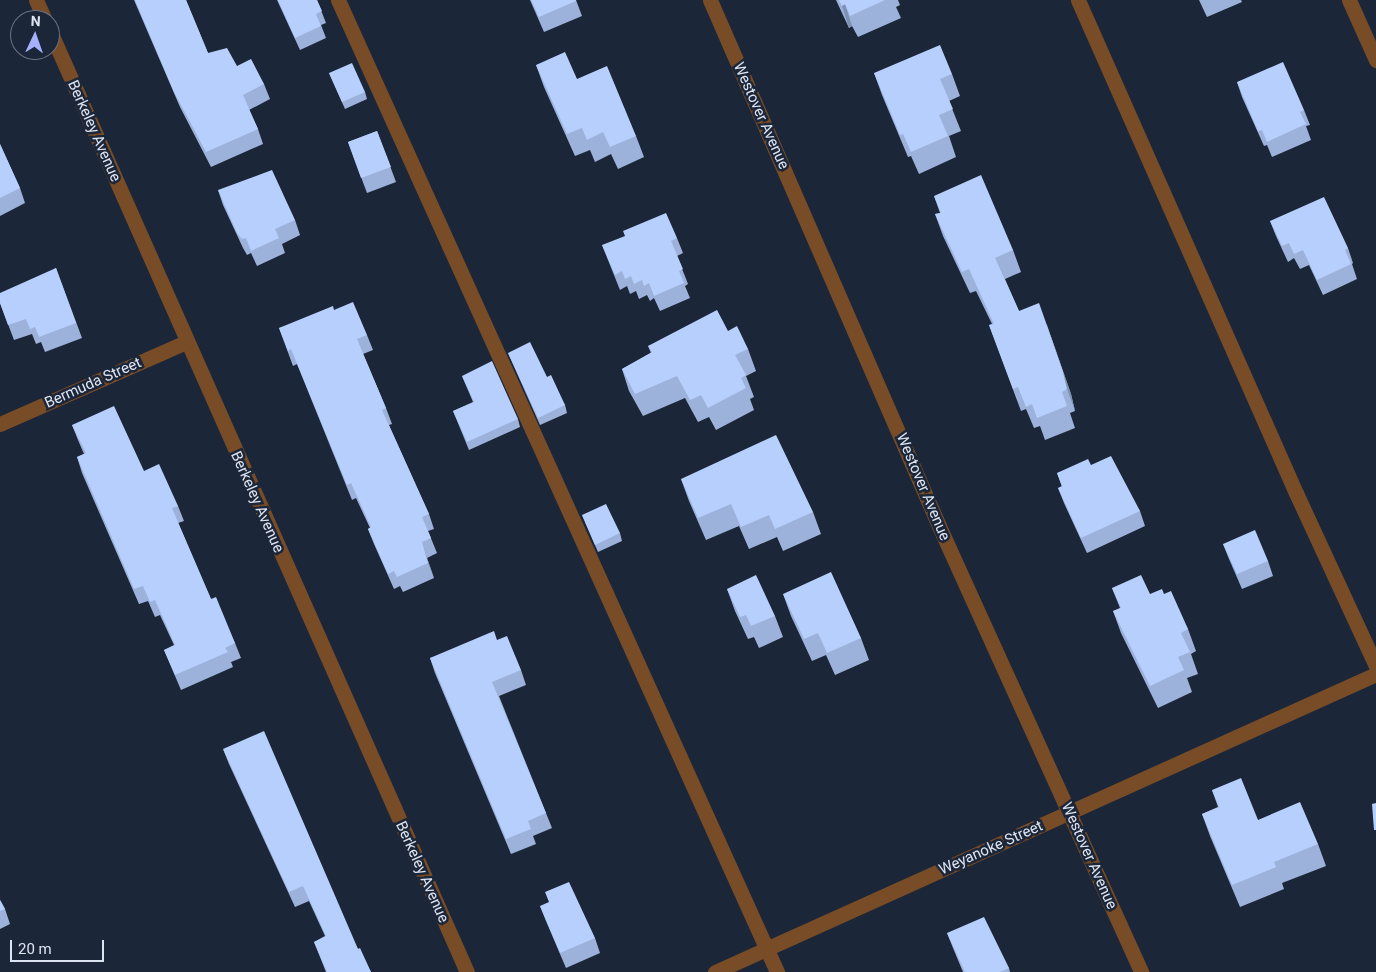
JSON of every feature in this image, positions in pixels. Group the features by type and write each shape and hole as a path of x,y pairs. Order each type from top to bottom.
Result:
{"street":[{"path":"338,0 607,601 777,972"},
{"name":"Westover Avenue","path":"710,0 939,526 1141,972"},
{"path":"1078,0 1296,493 1376,666"},
{"path":"1350,0 1376,60"},
{"name":"Berkeley Avenue","path":"60,54 186,342 467,972"},
{"name":"Bermuda Street","path":"0,424 186,342"},
{"name":"Weyanoke Street","path":"715,972 1376,674"}],"building":[{"path":"135,0 186,0 208,53 227,48 237,66 251,59 264,84 243,95 258,129 206,152 174,92"},
{"path":"278,0 317,0 322,11 316,14 321,26 295,38"},
{"path":"531,0 576,0 576,1 539,17"},
{"path":"839,0 885,0 850,16 845,4 842,6"},
{"path":"940,45 952,74 940,79 953,109 939,115 948,136 911,152 903,134 900,135 874,73"},
{"path":"565,52 577,79 607,66 636,136 610,147 603,132 587,140 582,128 567,134 536,65"},
{"path":"1283,62 1304,110 1300,112 1306,124 1267,142 1262,130 1258,131 1237,82"},
{"path":"352,63 365,92 342,102 329,73"},
{"path":"377,131 391,167 361,178 348,142"},
{"path":"0,144 20,188 0,198"},
{"path":"272,170 295,220 275,229 279,238 251,251 246,238 242,239 237,233 218,190"},
{"path":"981,175 1013,250 995,258 1019,311 1039,303 1067,389 1062,392 1067,406 1037,418 1032,404 1026,407 1018,387 1013,389 989,325 994,324 969,269 962,272 935,214 941,213 934,196"},
{"path":"1324,197 1348,248 1345,250 1351,264 1317,280 1303,250 1294,254 1289,243 1282,246 1270,221"},
{"path":"666,213 677,238 671,241 683,269 679,271 684,283 654,296 649,283 644,286 642,280 634,284 631,276 625,279 622,271 615,275 602,245 625,236 623,231"},
{"path":"56,268 76,323 39,337 35,327 30,329 26,319 8,325 0,303 0,293"},
{"path":"353,302 367,335 357,339 386,408 382,410 429,514 422,517 431,538 422,542 428,563 397,577 394,571 388,574 368,529 371,527 351,483 347,485 291,349 288,351 279,328 333,306 334,310"},
{"path":"717,310 728,331 737,326 748,349 735,355 746,375 741,378 746,388 708,408 701,395 690,400 677,376 635,394 622,369 652,352 648,346"},
{"path":"530,342 547,377 551,375 565,405 538,418 508,353"},
{"path":"492,361 518,419 467,442 453,411 474,402 462,376"},
{"path":"114,406 144,471 159,464 178,506 172,508 211,599 216,597 235,643 225,648 228,652 175,675 164,650 175,645 155,600 150,602 143,586 134,589 77,457 86,453 72,425"},
{"path":"776,435 813,512 775,529 769,515 741,527 731,504 698,518 681,479"},
{"path":"1111,456 1140,511 1081,538 1058,488 1062,486 1057,473 1088,459 1091,465"},
{"path":"606,504 620,533 595,545 582,515"},
{"path":"1255,530 1268,561 1237,574 1223,544"},
{"path":"831,572 861,638 827,653 818,633 804,639 783,594"},
{"path":"756,575 775,616 751,626 746,615 740,617 727,589"},
{"path":"1141,575 1150,594 1162,589 1164,594 1171,591 1188,629 1181,633 1190,652 1178,657 1184,670 1150,686 1113,611 1121,608 1112,588"},
{"path":"494,631 497,640 507,636 521,670 492,682 546,813 528,821 531,829 506,839 430,658"},
{"path":"264,731 358,949 360,948 371,972 327,972 314,942 326,936 303,886 289,892 223,749"},
{"path":"1241,778 1258,820 1300,802 1318,844 1274,862 1276,867 1232,885 1202,814 1219,807 1212,790"},
{"path":"1376,803 1376,830 1374,830 1372,804"},
{"path":"569,882 595,938 560,953 540,906 549,902 545,892"},
{"path":"0,900 5,909 0,911"},
{"path":"984,917 1009,968 1000,972 965,972 947,933"}]}
